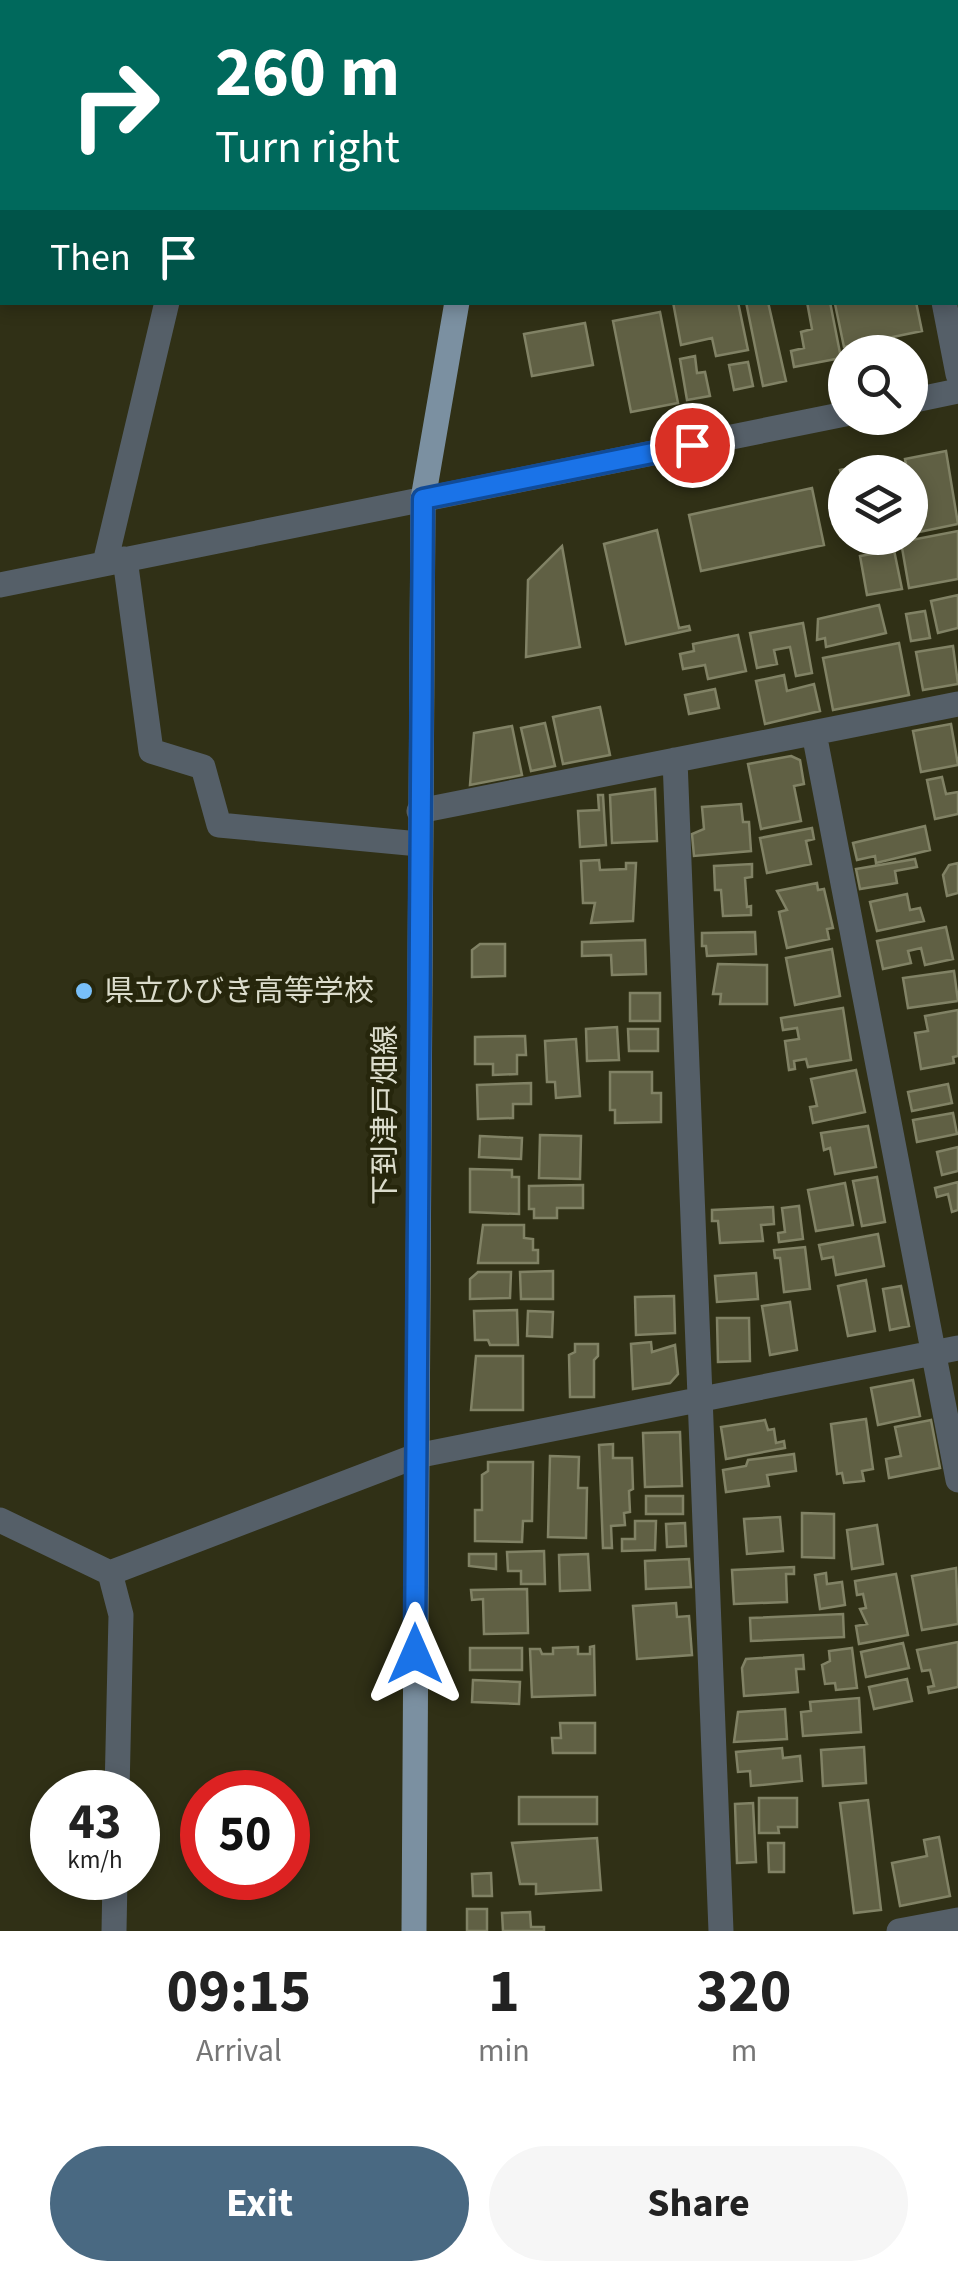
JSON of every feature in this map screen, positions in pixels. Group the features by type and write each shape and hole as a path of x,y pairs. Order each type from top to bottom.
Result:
{"main road":[{"name":"下到津戸畑線","path":"414,1931 423,499 456,305"}],"street":[{"path":"166,305 115,561 152,751 203,767 219,825 419,844"},
{"path":"945,305 958,374"},
{"path":"928,398 958,392"},
{"path":"0,585 828,417"},
{"path":"419,811 958,704"},
{"path":"814,732 946,1351 958,1480"},
{"path":"676,760 697,1398 721,1931"},
{"path":"0,1520 110,1573 416,1456 946,1351"},
{"path":"110,1573 121,1615 117,1770"},
{"path":"114,1931 115,1900"},
{"path":"899,1931 958,1920"}],"building":[{"path":"674,305 739,305 748,350 716,356 712,338 681,345"},
{"path":"747,305 769,305 786,381 763,386"},
{"path":"808,305 831,305 836,335 828,335 828,360 794,367 791,351 804,348 801,332 812,329"},
{"path":"835,305 917,305 922,331 902,335 841,335"},
{"path":"660,312 678,403 631,412 613,321"},
{"path":"585,323 593,365 532,376 524,334"},
{"path":"695,356 697,373 705,372 710,396 687,400 680,359"},
{"path":"748,362 753,386 734,390 729,365"},
{"path":"946,451 958,524 928,530 926,455"},
{"path":"812,488 824,545 701,571 689,515"},
{"path":"657,530 679,628 689,626 690,630 626,644 604,544"},
{"path":"958,531 958,579 909,588 903,555 928,555 928,537"},
{"path":"562,546 580,647 526,657 528,580"},
{"path":"895,555 902,589 867,595 860,556"},
{"path":"958,595 958,628 938,633 931,601"},
{"path":"879,605 886,633 826,647 825,638 817,640 818,619"},
{"path":"925,611 930,638 911,641 906,614"},
{"path":"803,623 812,673 796,676 790,647 774,650 777,664 757,668 750,633"},
{"path":"738,635 746,671 708,679 705,665 683,669 680,654 694,651 693,644"},
{"path":"899,643 909,695 833,710 823,658"},
{"path":"953,646 958,684 923,690 916,652"},
{"path":"784,675 787,691 814,684 820,711 765,724 756,681"},
{"path":"715,689 719,708 689,714 685,695"},
{"path":"600,707 610,755 563,764 553,717"},
{"path":"545,723 555,766 531,771 521,728"},
{"path":"951,724 958,765 921,772 913,731"},
{"path":"512,726 522,775 470,785 474,733"},
{"path":"791,756 800,760 804,784 794,786 801,821 761,829 748,764"},
{"path":"942,777 946,794 958,792 958,814 935,819 927,780"},
{"path":"655,789 657,841 612,843 610,795"},
{"path":"598,795 603,795 606,845 580,847 578,811 599,810"},
{"path":"741,804 743,822 749,822 751,851 694,856 692,834 704,829 702,807"},
{"path":"925,826 930,850 876,863 875,856 857,860 853,843"},
{"path":"812,828 814,839 806,841 811,864 767,873 760,838"},
{"path":"915,859 917,867 895,871 897,883 860,889 856,869"},
{"path":"599,860 600,870 626,869 626,863 636,863 633,921 591,923 595,903 583,903 581,861"},
{"path":"958,863 958,893 947,896 943,875 949,865"},
{"path":"752,864 752,877 745,878 751,915 723,916 721,890 715,890 714,866"},
{"path":"817,883 818,890 824,889 833,928 827,929 829,939 787,948 779,912 787,910 777,891"},
{"path":"907,894 910,910 920,908 924,921 877,931 870,902"},
{"path":"946,927 953,959 925,965 921,948 908,951 911,963 883,969 877,941"},
{"path":"755,932 756,954 707,956 706,946 702,946 702,933"},
{"path":"645,940 646,974 612,975 611,955 582,956 582,942"},
{"path":"480,944 505,944 505,976 472,977 472,950"},
{"path":"832,949 840,996 795,1005 786,958"},
{"path":"718,964 767,965 767,1004 720,1004 721,994 713,994"},
{"path":"954,971 958,1001 908,1008 903,978"},
{"path":"630,993 660,993 660,1021 630,1021"},
{"path":"843,1008 851,1060 808,1067 806,1059 794,1061 795,1069 789,1070 785,1041 799,1039 797,1028 783,1030 781,1018"},
{"path":"958,1010 958,1056 953,1057 954,1063 921,1069 915,1033 928,1031 925,1016"},
{"path":"617,1027 619,1060 587,1061 586,1029"},
{"path":"628,1029 658,1029 658,1051 629,1051"},
{"path":"525,1036 526,1055 517,1055 517,1074 493,1075 493,1064 475,1064 475,1037"},
{"path":"576,1039 580,1096 556,1098 555,1082 547,1082 545,1041"},
{"path":"856,1070 865,1112 813,1123 810,1107 817,1106 811,1079"},
{"path":"610,1072 652,1072 652,1093 661,1093 661,1122 615,1123 615,1110 610,1110"},
{"path":"531,1083 531,1104 513,1104 513,1118 478,1119 477,1085"},
{"path":"948,1084 952,1103 912,1111 908,1092"},
{"path":"953,1113 957,1134 917,1142 913,1120"},
{"path":"868,1126 876,1167 835,1174 830,1148 824,1150 821,1133"},
{"path":"540,1135 581,1136 580,1179 539,1178"},
{"path":"480,1136 522,1138 521,1159 479,1157"},
{"path":"958,1147 958,1171 942,1175 937,1152"},
{"path":"470,1169 512,1170 512,1177 519,1177 519,1214 470,1212"},
{"path":"877,1177 885,1222 862,1226 853,1181"},
{"path":"958,1182 958,1210 952,1212 948,1194 937,1197 935,1188"},
{"path":"845,1183 853,1225 816,1231 808,1190"},
{"path":"583,1185 583,1208 557,1208 557,1218 534,1218 534,1209 529,1209 529,1186"},
{"path":"799,1206 803,1239 779,1242 778,1233 785,1232 782,1208"},
{"path":"773,1207 774,1224 761,1225 763,1241 720,1243 718,1221 712,1221 712,1210"},
{"path":"483,1225 524,1225 524,1238 533,1239 533,1250 538,1250 538,1263 478,1263"},
{"path":"878,1234 884,1266 836,1275 833,1257 822,1259 819,1245"},
{"path":"805,1247 810,1289 784,1292 780,1258 775,1258 774,1250"},
{"path":"553,1271 553,1299 521,1299 520,1272"},
{"path":"478,1272 511,1272 510,1298 470,1299 470,1279"},
{"path":"756,1273 758,1299 717,1302 715,1276"},
{"path":"866,1280 875,1331 848,1336 838,1286"},
{"path":"901,1286 909,1326 890,1330 883,1289"},
{"path":"674,1296 675,1333 636,1335 635,1297"},
{"path":"790,1302 797,1350 770,1355 762,1306"},
{"path":"517,1310 518,1345 490,1345 488,1340 475,1340 474,1311"},
{"path":"528,1311 553,1312 552,1337 527,1336"},
{"path":"717,1318 749,1318 750,1361 718,1362"},
{"path":"651,1342 652,1352 675,1345 678,1374 670,1383 633,1389 631,1344"},
{"path":"575,1344 598,1344 594,1397 570,1397 569,1355 575,1352"},
{"path":"476,1356 523,1356 523,1410 471,1410"},
{"path":"913,1380 920,1416 878,1425 871,1388"},
{"path":"866,1419 873,1469 862,1471 864,1481 844,1483 842,1473 837,1474 831,1424"},
{"path":"765,1420 768,1430 774,1429 776,1443 784,1441 785,1448 726,1459 721,1427"},
{"path":"931,1420 940,1468 889,1478 886,1459 901,1456 895,1427"},
{"path":"680,1432 682,1486 645,1487 643,1433"},
{"path":"613,1444 613,1458 632,1458 633,1489 629,1491 630,1512 624,1513 625,1525 611,1526 612,1548 603,1548 599,1445"},
{"path":"794,1454 796,1471 767,1475 769,1486 726,1492 723,1470 746,1466 748,1460"},
{"path":"550,1456 579,1457 578,1488 587,1488 586,1538 548,1537"},
{"path":"488,1462 533,1462 532,1521 523,1521 522,1542 475,1541 475,1510 482,1510 482,1475 488,1471"},
{"path":"646,1496 683,1496 683,1514 646,1514"},
{"path":"802,1513 834,1514 834,1558 802,1557"},
{"path":"780,1517 783,1551 747,1554 744,1519"},
{"path":"635,1521 656,1521 655,1550 622,1551 622,1539 635,1539"},
{"path":"685,1523 686,1546 667,1547 666,1524"},
{"path":"877,1525 883,1564 852,1569 847,1530"},
{"path":"544,1551 545,1584 521,1584 521,1571 508,1571 507,1552"},
{"path":"469,1554 496,1554 496,1569 469,1566"},
{"path":"588,1554 590,1590 560,1591 559,1555"},
{"path":"689,1559 691,1587 646,1589 645,1561"},
{"path":"794,1567 794,1574 786,1574 787,1602 734,1604 732,1570"},
{"path":"956,1568 958,1624 922,1630 912,1576"},
{"path":"826,1573 827,1584 842,1582 845,1605 820,1609 815,1575"},
{"path":"896,1574 908,1635 859,1644 856,1626 867,1624 860,1609 866,1608 863,1594 857,1595 855,1581"},
{"path":"527,1589 528,1633 484,1634 483,1599 472,1600 471,1590"},
{"path":"676,1603 677,1617 689,1616 692,1655 637,1659 633,1606"},
{"path":"843,1614 844,1637 751,1641 750,1618"},
{"path":"958,1642 958,1687 929,1693 928,1687 934,1686 930,1670 922,1671 917,1650"},
{"path":"903,1643 909,1668 866,1677 861,1652"},
{"path":"594,1646 595,1695 532,1697 530,1649 553,1654 553,1648 578,1647 578,1654 590,1654 590,1647"},
{"path":"470,1648 522,1648 522,1670 470,1670"},
{"path":"852,1648 857,1688 836,1690 835,1683 825,1684 822,1665 830,1661 829,1651"},
{"path":"803,1655 804,1669 796,1669 798,1692 744,1696 742,1668 746,1659"},
{"path":"907,1679 912,1701 874,1709 869,1687"},
{"path":"473,1680 520,1682 519,1704 472,1702"},
{"path":"859,1698 861,1732 803,1736 801,1712 811,1711 810,1702"},
{"path":"785,1709 787,1739 734,1742 738,1712"},
{"path":"560,1723 595,1723 595,1753 553,1753 552,1738 561,1738"},
{"path":"864,1747 866,1783 823,1786 821,1750"},
{"path":"782,1748 783,1758 800,1756 802,1781 751,1786 750,1771 738,1772 736,1752"},
{"path":"519,1797 597,1797 597,1824 519,1824"},
{"path":"759,1798 797,1798 797,1827 778,1827 779,1833 759,1833"},
{"path":"868,1800 881,1910 854,1913 840,1803"},
{"path":"753,1803 756,1862 737,1863 735,1804"},
{"path":"939,1837 950,1896 900,1906 892,1863 927,1856 924,1840"},
{"path":"597,1838 601,1890 536,1894 536,1884 520,1884 512,1843"},
{"path":"768,1843 784,1843 784,1872 769,1872"},
{"path":"491,1873 492,1896 473,1896 472,1874"},
{"path":"467,1909 487,1909 487,1931 467,1931"},
{"path":"530,1912 531,1927 544,1927 544,1931 503,1931 502,1913"}],"place":[{"name":"県立ひびき高等学校","path":"84,991"}],"route":[{"path":"415,1654 423,499 692,445"}]}
